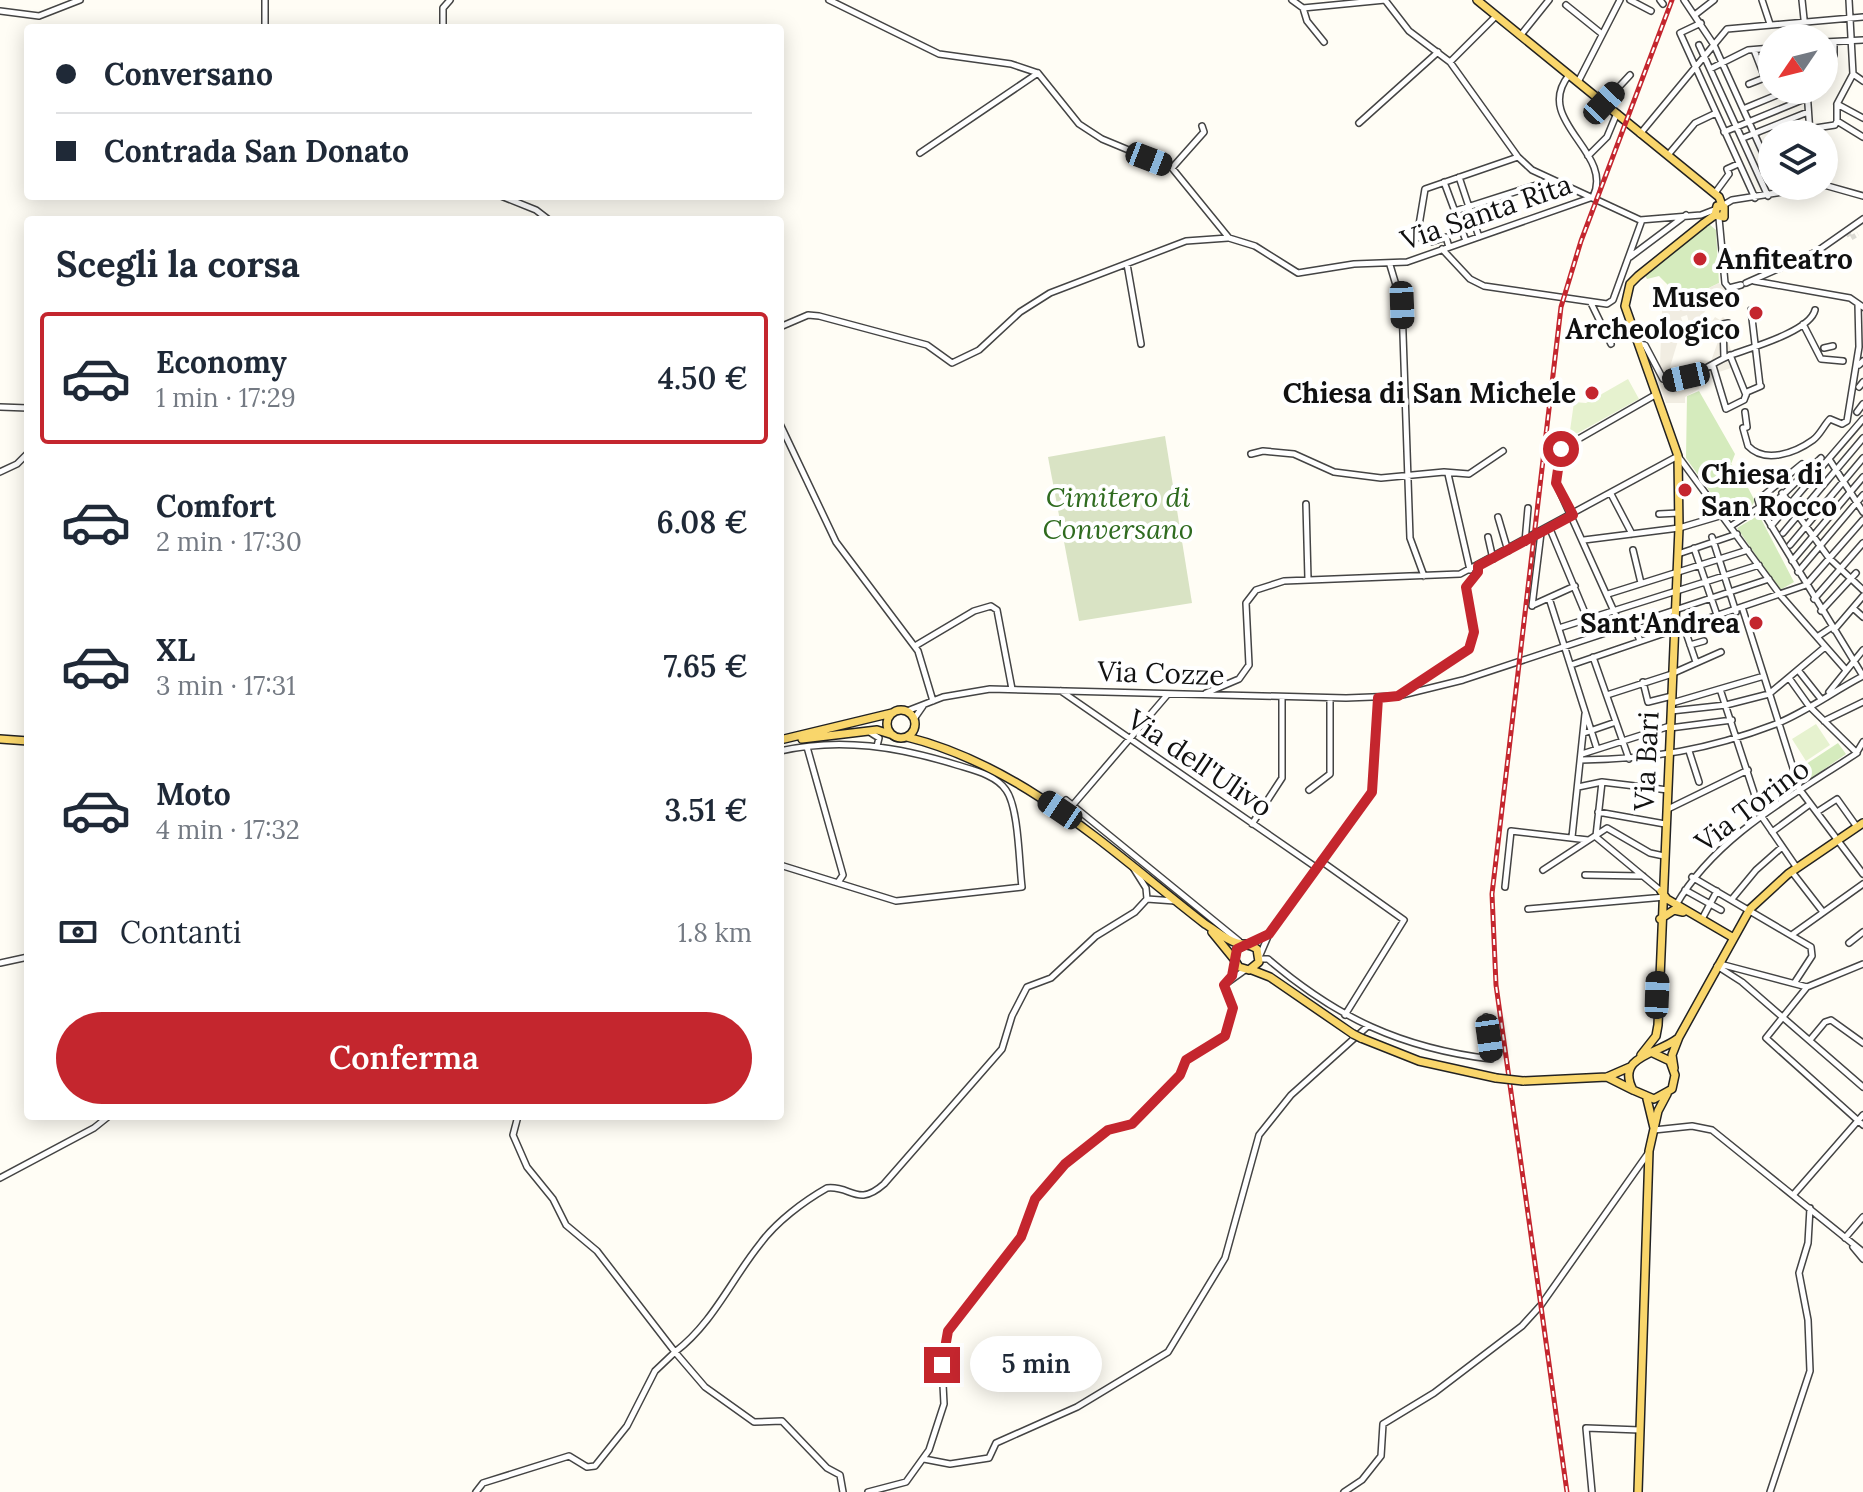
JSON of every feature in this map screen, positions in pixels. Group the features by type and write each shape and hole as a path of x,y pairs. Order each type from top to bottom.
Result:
{"main road":[{"path":"1477,0 1715,193 1721,211 1707,221"},
{"name":"Via Bari","path":"1641,1055 1656,1036 1660,919 1670,899 1664,856 1679,528 1678,460 1625,302 1630,284 1638,276 1707,221"},
{"path":"784,740 907,711 930,742"},
{"path":"890,734 886,725 892,713"},
{"path":"907,737 914,723"},
{"path":"784,741 877,730 898,738 930,742 1031,790 1205,924 1235,943 1245,944 1260,959 1270,977"},
{"path":"0,738 24,741"},
{"path":"1638,1492 1649,1151 1667,1094 1674,1082 1672,1055 1717,965 1750,909 1794,870 1861,826"},
{"path":"1660,919 1670,899 1732,937"},
{"path":"1205,924 1234,960 1247,970 1270,977 1353,1034 1419,1061 1523,1081 1607,1077 1630,1067 1641,1055 1653,1053 1679,1037"},
{"path":"1234,960 1237,949 1245,944"},
{"path":"1247,970 1260,959"},
{"path":"1653,1053 1665,1056 1674,1068"},
{"path":"1630,1067 1629,1079 1633,1090"},
{"path":"1607,1077 1647,1099 1654,1130"},
{"path":"1647,1099 1667,1094"}],"street":[{"path":"0,11 39,16 80,0"},
{"path":"265,0 265,24"},
{"path":"443,24 443,8 450,0"},
{"path":"829,0 939,54 1011,64 1038,73"},
{"path":"1292,0 1303,8 1307,21 1324,42"},
{"path":"1303,8 1385,0 1409,31 1450,62 1518,157 1532,170 1593,197 1596,175 1588,156 1570,130 1559,101 1559,87 1569,75"},
{"path":"1578,82 1620,0"},
{"path":"1630,0 1651,11"},
{"path":"1684,0 1713,44 1758,143"},
{"path":"1696,14 1714,0"},
{"path":"1762,0 1770,24 1863,17"},
{"path":"1802,0 1805,24"},
{"path":"1838,102 1853,74 1849,0"},
{"path":"1520,36 1546,1"},
{"path":"1566,5 1603,34"},
{"path":"1450,62 1496,16"},
{"path":"1701,23 1680,33 1755,198"},
{"path":"1640,134 1727,29 1758,25"},
{"path":"1838,42 1863,40"},
{"path":"1699,45 1758,173"},
{"path":"1754,50 1758,60"},
{"path":"1710,69 1758,50"},
{"path":"1359,123 1438,52"},
{"path":"920,153 1038,73"},
{"name":"Via Santa Rita","path":"1038,73 1079,124 1102,139 1172,168 1229,238 1255,246 1298,273 1354,264 1390,265 1593,197 1642,220"},
{"path":"1853,74 1863,81"},
{"path":"1604,103 1630,75"},
{"path":"1749,84 1758,81"},
{"path":"1743,109 1758,103"},
{"path":"1724,132 1792,104"},
{"path":"1807,104 1809,120"},
{"path":"1837,120 1837,104 1863,117"},
{"path":"1788,120 1808,112"},
{"path":"1588,156 1607,137 1617,113"},
{"path":"1667,156 1695,123 1716,113"},
{"path":"1838,122 1863,137"},
{"path":"1172,168 1204,132 1202,126"},
{"path":"1743,138 1758,132"},
{"path":"1518,157 1425,189 1416,234 1431,242 1446,237 1446,248 1477,284 1507,291 1611,302 1642,220 1721,211 1740,200 1758,198"},
{"path":"1715,193 1729,174 1727,169 1738,164"},
{"path":"1459,177 1479,237"},
{"path":"1455,211 1552,180"},
{"path":"1444,182 1466,241"},
{"path":"1838,189 1861,196"},
{"path":"511,200 544,216"},
{"path":"1721,211 1725,283 1729,288 1804,258 1863,219"},
{"path":"1629,257 1686,215"},
{"path":"1707,221 1717,222 1724,233"},
{"path":"784,325 808,315 819,316 927,345 952,363 979,350 1020,312 1050,293 1186,241 1229,238"},
{"path":"1127,264 1141,344"},
{"path":"1390,265 1402,305 1410,538 1424,576"},
{"path":"1751,310 1760,386 1747,392 1744,411 1747,427 1743,428 1748,446 1765,457 1781,454 1813,439 1830,419 1842,424 1847,421 1861,345 1861,306 1850,298 1753,280"},
{"path":"1591,302 1611,344"},
{"path":"1638,344 1645,345 1663,379 1703,372 1729,356 1756,348 1803,324 1815,314 1815,310"},
{"path":"1725,322 1722,333 1747,396"},
{"path":"1803,324 1819,349 1821,359 1843,361"},
{"path":"1819,349 1833,346"},
{"path":"1713,366 1726,407 1744,411"},
{"path":"1622,629 1556,483 1561,449 1655,395"},
{"path":"1857,412 1863,404"},
{"path":"0,407 24,408"},
{"path":"1771,526 1863,419"},
{"path":"784,432 836,542 915,646 933,701"},
{"path":"1781,536 1863,438"},
{"path":"1251,454 1263,451 1294,454 1334,472 1381,478 1469,474 1503,451"},
{"path":"0,472 24,457"},
{"path":"1731,526 1762,510 1821,458"},
{"path":"1788,548 1863,458"},
{"path":"1829,459 1863,512"},
{"path":"1202,694 1239,679 1249,665 1246,610 1249,596 1276,582 1460,574 1494,559 1678,460 1691,470 1769,579 1846,670"},
{"path":"1582,757 1629,759 1689,751 1778,723 1863,676 1804,586 1788,548 1771,526 1758,500 1802,464"},
{"path":"1448,474 1470,570"},
{"path":"1792,561 1863,477"},
{"path":"1782,493 1829,558 1840,569 1854,575 1863,590"},
{"path":"1611,494 1632,534"},
{"path":"1798,572 1863,495"},
{"path":"1306,504 1308,579"},
{"path":"1525,542 1528,508"},
{"path":"1659,514 1679,513"},
{"path":"1584,540 1679,528 1723,515"},
{"path":"1498,517 1508,551"},
{"path":"1571,665 1674,629 1740,611 1804,586 1863,520"},
{"path":"1550,529 1588,620"},
{"path":"1541,533 1532,606 1575,586"},
{"path":"1678,554 1713,539 1737,534"},
{"path":"1488,537 1494,559"},
{"path":"1713,539 1764,676 1800,790 1863,874"},
{"path":"1814,599 1863,543"},
{"path":"1694,548 1718,618"},
{"path":"1633,550 1641,583"},
{"path":"1608,594 1748,550"},
{"path":"1559,628 1759,565"},
{"path":"1398,696 1469,649 1474,632 1466,587 1478,572 1478,566"},
{"path":"1821,611 1854,575"},
{"name":"Via Cozze","path":"907,711 960,693 1012,689 1330,698 1398,696 1463,680 1769,579"},
{"path":"1817,637 1833,628 1863,596"},
{"path":"1549,598 1597,749"},
{"path":"915,646 974,611 991,606 997,610 1012,689"},
{"path":"1853,608 1863,617"},
{"path":"1634,625 1640,641"},
{"path":"1684,627 1696,662"},
{"path":"1690,645 1704,641"},
{"path":"1643,682 1648,702 1726,705 1769,694 1825,647"},
{"path":"1823,698 1863,650"},
{"path":"1607,695 1721,652"},
{"path":"1593,657 1629,759"},
{"path":"1798,670 1823,698"},
{"path":"1671,704 1764,676"},
{"path":"1789,678 1809,706 1860,754"},
{"path":"1720,689 1762,817 1823,912"},
{"name":"Via dell'Ulivo","path":"1060,691 1317,868"},
{"path":"1072,806 1168,694"},
{"path":"1252,824 1282,778 1282,697"},
{"path":"1309,790 1330,774 1330,698"},
{"path":"1378,698 1372,792 1269,934 1260,959 1268,959 1306,991 1345,1015 1449,1054 1491,1059 1486,1017"},
{"path":"1824,721 1863,702"},
{"path":"914,723 924,705"},
{"path":"1572,837 1585,709"},
{"path":"1582,757 1597,749 1670,727 1732,720"},
{"path":"1584,733 1616,722"},
{"path":"823,736 873,733 879,738 877,746"},
{"path":"907,737 909,751"},
{"path":"909,751 919,740"},
{"path":"1860,754 1857,747 1863,742"},
{"path":"784,750 822,744 877,746 909,751 972,770 1003,786 1011,800 1022,887 905,902 784,866"},
{"path":"807,747 843,875 839,881"},
{"path":"1689,751 1699,782"},
{"name":"Via Torino","path":"1670,899 1762,817 1860,754"},
{"path":"1667,810 1748,770"},
{"path":"1578,787 1602,782 1668,790"},
{"path":"1596,837 1602,782"},
{"path":"1817,812 1837,799 1861,826"},
{"path":"1066,800 1245,944 1269,934"},
{"path":"1772,832 1810,804"},
{"path":"1598,812 1665,824"},
{"path":"1543,870 1609,828 1650,853 1664,856"},
{"path":"1505,887 1511,831 1588,840"},
{"path":"1596,837 1670,899"},
{"path":"1732,899 1756,870 1782,847"},
{"path":"1321,861 1404,920 1345,1015"},
{"path":"476,1492 483,1483 569,1456 587,1467 595,1466 627,1426 655,1371 706,1323 760,1244 780,1222 827,1188 856,1197 869,1194 884,1184 1002,1049 1012,1016 1027,987 1051,978 1096,936 1135,912 1147,899 1146,888 1133,868"},
{"path":"1585,875 1643,876"},
{"path":"1692,877 1793,934 1813,951 1795,982"},
{"path":"1793,934 1863,884"},
{"path":"1701,920 1717,891"},
{"path":"1147,899 1176,902"},
{"path":"1528,909 1670,899 1710,904 1721,910"},
{"path":"1849,943 1863,932"},
{"path":"0,963 24,958"},
{"path":"1232,976 1234,960"},
{"path":"1717,965 1722,963 1743,972 1807,987"},
{"path":"1794,1194 1861,1120 1766,1038 1807,987 1863,964"},
{"path":"1717,965 1742,982 1863,1087"},
{"path":"868,1492 906,1482 924,1459 944,1404 942,1365 948,1331 1021,1237 1035,1199 1065,1164 1108,1130 1132,1124 1180,1075 1186,1060 1225,1036 1233,1008 1224,985 1232,976 1247,970"},
{"path":"1742,982 1743,972"},
{"path":"1810,1040 1825,1022 1831,1020 1863,1043"},
{"path":"924,1459 950,1464 989,1458 996,1443 1077,1407 1165,1356 1225,1258 1259,1135 1291,1095 1368,1026"},
{"path":"0,1178 104,1120"},
{"path":"517,1120 513,1135 527,1167 553,1199 566,1225 597,1251 705,1387 752,1421 782,1421 818,1460 840,1475 843,1492"},
{"path":"1654,1130 1692,1126 1712,1130 1863,1252"},
{"path":"1344,1492 1362,1480 1381,1456 1383,1424 1434,1393 1522,1326 1541,1305 1649,1151"},
{"path":"1770,1492 1810,1371 1808,1320 1799,1273 1808,1243 1810,1208"},
{"path":"1845,1238 1863,1217"},
{"path":"1845,1238 1863,1259"},
{"path":"1592,1492 1586,1428 1640,1430"}],"green space":[{"path":"1709,224 1716,230 1719,283 1662,311 1670,287 1659,276 1647,279 1645,275"},
{"path":"1628,379 1639,399 1569,438 1574,402 1586,403"},
{"path":"1699,391 1735,454 1731,464 1739,471 1755,501 1749,510 1735,517 1723,510 1686,458 1687,396"},
{"name":"Cimitero di Conversano","path":"1165,436 1192,603 1079,621 1048,457"},
{"path":"1759,515 1794,582 1780,590 1737,528"},
{"path":"1816,724 1830,745 1806,761 1792,739"},
{"path":"1838,743 1846,754 1803,784 1800,768"}],"shaded area":[{"path":"1719,283 1725,290 1695,322 1689,323 1687,315 1681,317 1683,324 1670,367 1674,370 1678,366 1699,366 1700,360 1711,361 1720,336 1709,326 1715,317 1720,320 1723,317 1728,322 1730,330 1724,332 1737,366 1698,379 1699,389 1685,397 1685,403 1666,403 1655,372 1660,364 1662,311"}],"tunnel":[{"path":"1847,232 1851,238 1858,234"}],"railway":[{"path":"1567,1492 1496,985 1492,894 1561,307 1581,241 1672,0"}],"place":[{"name":"Anfiteatro","path":"1700,259"},
{"name":"Museo Archeologico","path":"1756,313"},
{"name":"Chiesa di San Michele","path":"1592,393"},
{"name":"Chiesa di San Rocco","path":"1685,490"},
{"name":"Sant'Andrea","path":"1756,623"}],"route":[{"path":"942,1365 948,1331 964,1306 1021,1237 1035,1199 1065,1164 1108,1130 1132,1124 1180,1075 1186,1060 1225,1036 1233,1008 1224,985 1232,976 1237,949 1269,934 1372,792 1378,698 1398,696 1469,649 1474,632 1466,587 1478,572 1478,566 1573,515 1556,483 1561,449"}]}
